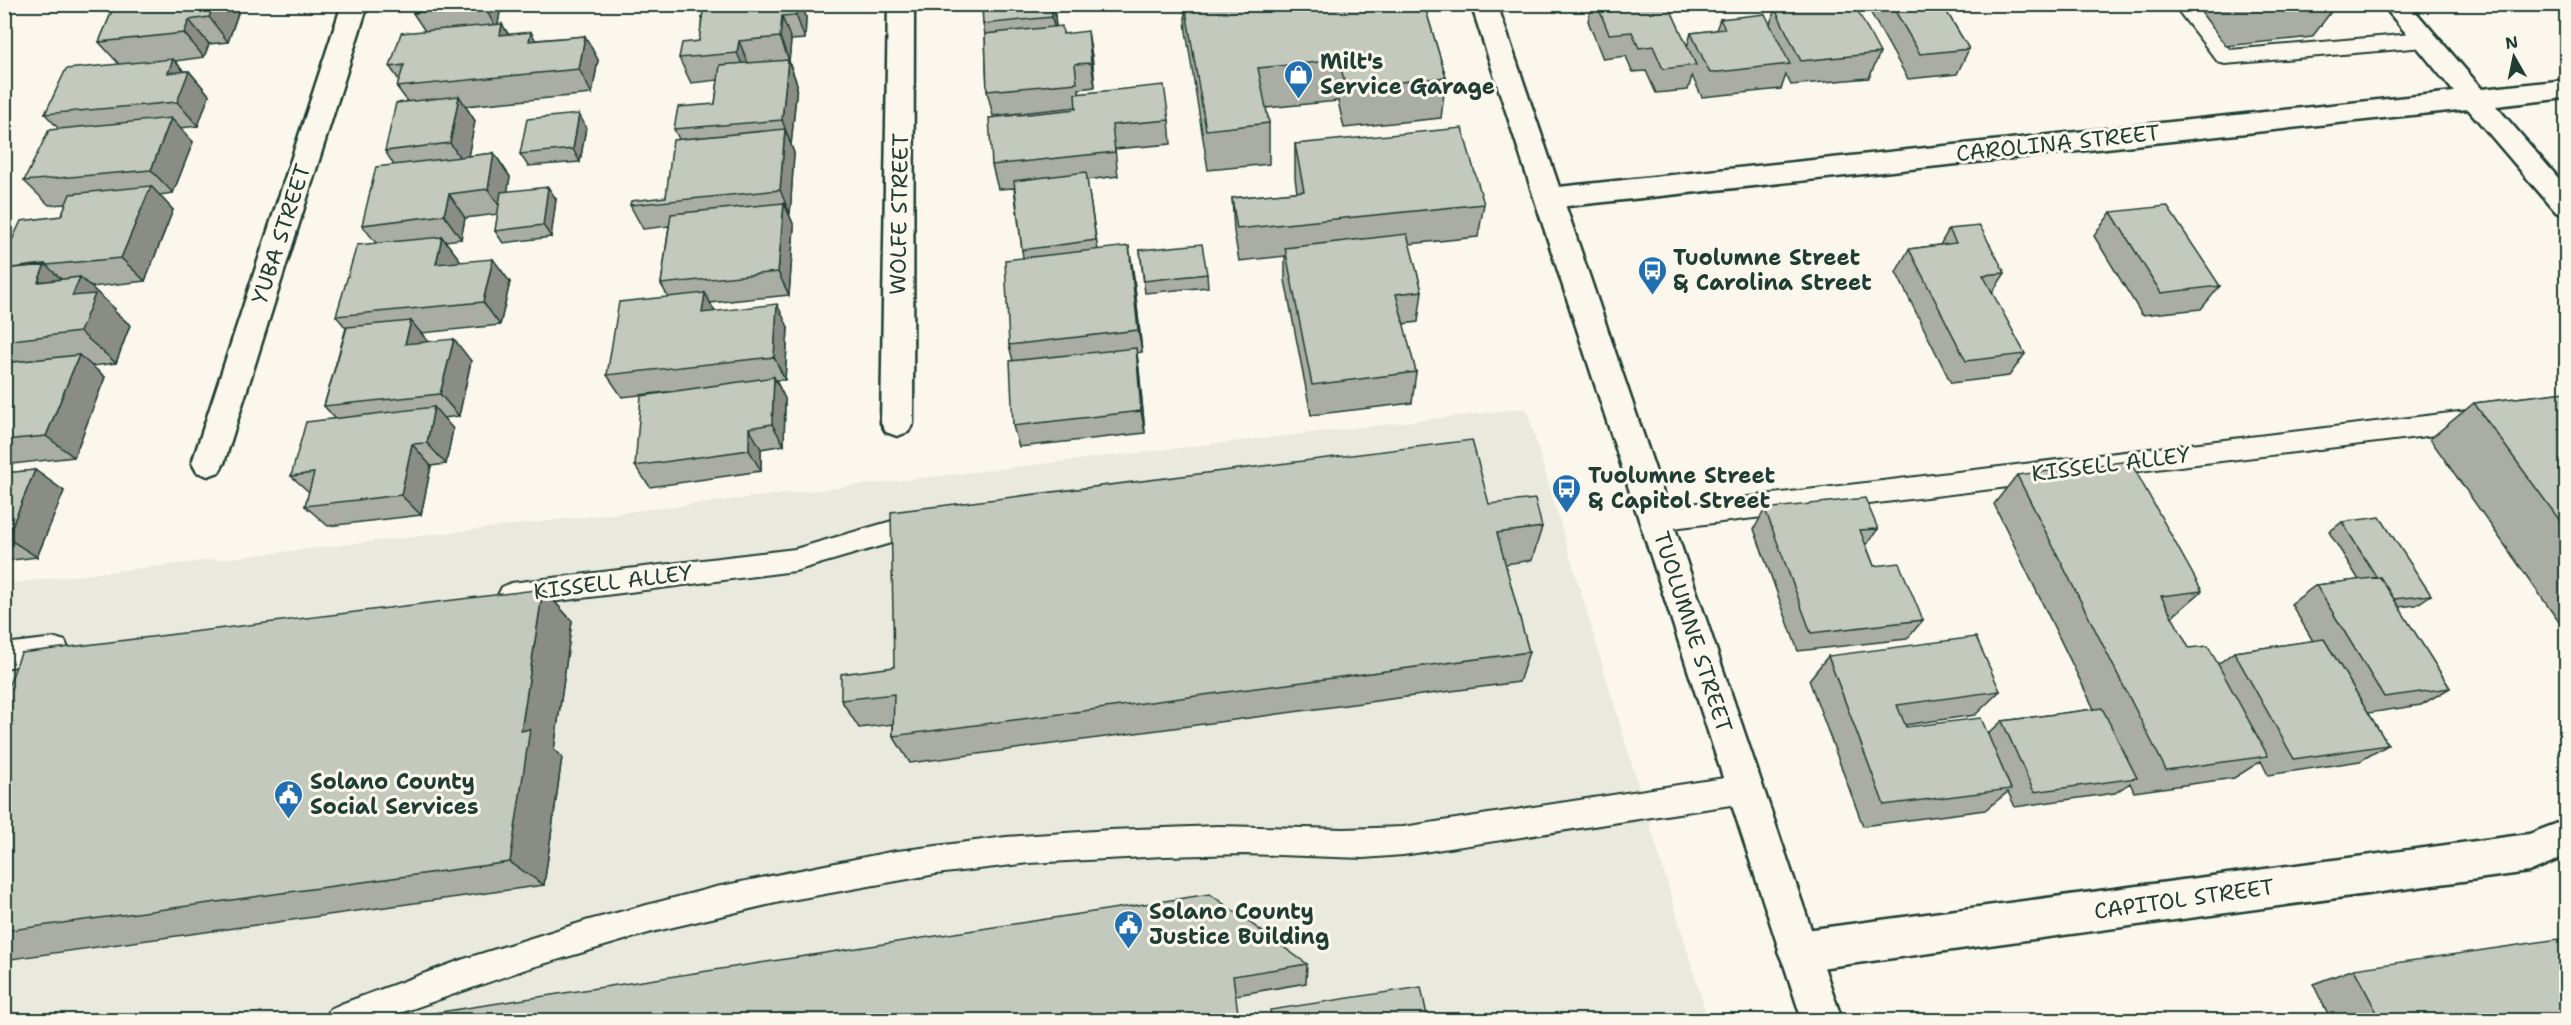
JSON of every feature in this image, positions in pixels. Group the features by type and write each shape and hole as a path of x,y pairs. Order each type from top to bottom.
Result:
{"street":[{"name":"YUBA STREET","path":"208,463 355,4"},
{"name":"WOLFE STREET","path":"897,423 901,4"},
{"name":"TUOLUMNE STREET","path":"1484,4 1822,1020"},
{"path":"2394,4 2566,205"},
{"name":"CAROLINA STREET","path":"1549,198 2473,97 2566,89"},
{"name":"CAPITOL STREET","path":"1798,951 2529,853 2566,838"},
{"path":"2529,853 2566,855"}],"lane":[{"path":"2182,4 2225,57 2424,39"},
{"name":"KISSELL ALLEY","path":"1656,519 2507,416"},
{"name":"KISSELL ALLEY","path":"488,597 795,560 915,524 950,520"},
{"path":"4,656 75,648"},
{"path":"341,1020 412,992 492,965 648,918 743,895 876,869 1025,850 1176,840 1325,844 1402,841 1744,789"}],"shaded area":[{"path":"1526,408 1708,1020 5,1020 4,584"}],"building":[{"path":"115,4 214,4 209,17 189,20 184,33 99,42"},
{"path":"415,4 483,4 413,13"},
{"path":"704,4 797,4 796,15 782,16 780,37 739,41 737,53 679,58 682,43 699,41"},
{"path":"982,4 1051,4 1052,17 983,24"},
{"path":"1185,4 1424,4 1446,77 1346,88 1339,60 1258,68 1269,123 1206,130"},
{"path":"1597,4 1668,4 1696,65 1663,69 1653,46 1639,48 1632,32 1609,34"},
{"path":"1821,4 1854,4 1880,53 1801,61 1775,9"},
{"path":"1891,4 1942,4 1969,49 1920,54"},
{"path":"1765,14 1790,64 1710,73 1691,33 1725,29 1720,19"},
{"path":"502,24 500,35 531,32 529,41 585,36 579,69 397,87 404,65 390,67 401,33"},
{"path":"1062,26 1063,34 1088,31 1091,63 1075,64 1077,83 987,91 985,34"},
{"path":"173,59 168,73 189,71 177,102 45,114 66,69"},
{"path":"788,60 782,120 674,129 678,107 715,104 720,65"},
{"path":"1164,85 1169,120 1112,125 1115,152 992,165 989,118 1076,109 1075,94"},
{"path":"459,96 450,143 385,151 396,103"},
{"path":"579,114 573,149 520,154 527,119"},
{"path":"171,118 151,170 24,181 49,130"},
{"path":"1462,128 1484,204 1237,229 1232,198 1304,191 1295,144"},
{"path":"785,129 780,190 630,205 631,201 666,197 673,140"},
{"path":"494,153 488,189 449,194 444,215 362,225 376,167"},
{"path":"1086,172 1096,240 1022,250 1014,181"},
{"path":"151,186 121,258 4,269 4,257 21,221 61,216 70,194"},
{"path":"548,187 543,225 495,231 501,192"},
{"path":"784,203 778,272 661,284 671,214"},
{"path":"2167,206 2220,286 2161,293 2111,212"},
{"path":"1980,226 2005,273 1983,275 2025,354 1966,361 1909,249 1956,243 1949,229"},
{"path":"1407,234 1422,291 1396,294 1416,372 1312,385 1285,248"},
{"path":"442,237 436,264 493,259 483,302 336,316 357,245"},
{"path":"1202,244 1207,274 1144,281 1140,250"},
{"path":"1129,246 1138,330 1009,345 1005,260"},
{"path":"45,264 38,282 80,277 72,296 95,294 80,332 4,341 4,269"},
{"path":"705,293 702,313 777,304 774,357 607,375 619,302"},
{"path":"411,321 405,344 454,339 440,394 324,406 347,327"},
{"path":"1136,348 1141,411 1013,426 1010,361"},
{"path":"79,355 46,436 4,440 4,363"},
{"path":"774,377 772,424 749,428 749,450 635,466 641,396"},
{"path":"2566,392 2566,529 2474,403"},
{"path":"434,407 427,443 412,444 401,495 305,506 314,473 291,476 306,422"},
{"path":"1472,440 1489,504 1535,499 1542,527 1497,533 1529,652 893,736 894,694 841,700 841,674 894,667 891,512"},
{"path":"2130,461 2202,591 2161,596 2189,648 2208,646 2268,756 2166,770 2017,475"},
{"path":"35,470 7,538 4,538 4,473"},
{"path":"1865,498 1878,529 1860,530 1874,566 1899,563 1923,620 1811,633 1765,509"},
{"path":"2380,517 2431,595 2394,599 2380,577 2377,578 2342,522"},
{"path":"2380,577 2450,688 2384,697 2316,585"},
{"name":"Solano County Social Services","path":"543,589 521,731 530,729 510,862 4,931 4,698 21,653"},
{"path":"1976,637 2000,691 1897,705 1906,727 1981,718 2011,789 1884,805 1828,656"},
{"path":"2324,639 2388,745 2294,759 2234,652"},
{"path":"2102,708 2137,778 2034,792 2002,721"},
{"name":"Solano County Justice Building","path":"1210,894 1307,964 1233,976 1239,1020 388,1020"},
{"path":"2566,938 2566,1020 2381,1020 2354,969"},
{"path":"1421,987 1428,1020 1272,1020 1270,1010"},
{"path":"2164,1015 2166,1020 2131,1020"}],"place":[{"name":"Milt's Service Garage","path":"1299,100"},
{"name":"Tuolumne Street & Carolina Street","path":"1652,296"},
{"name":"Tuolumne Street & Capitol Street","path":"1567,514"},
{"name":"Solano County Social Services","path":"289,820"},
{"name":"Solano County Justice Building","path":"1128,950"}]}
